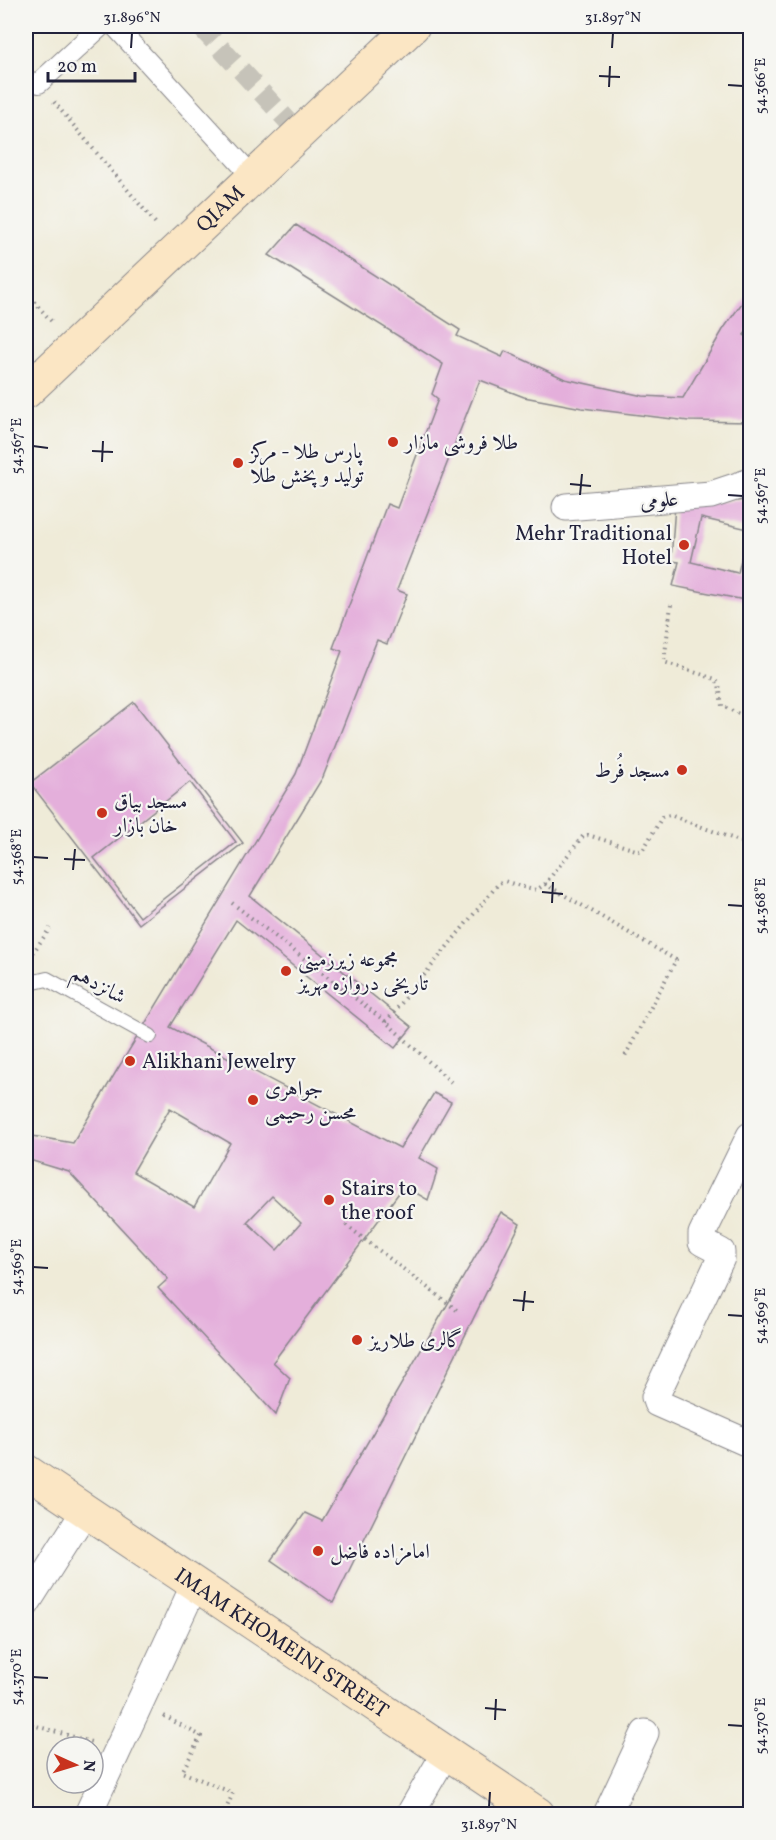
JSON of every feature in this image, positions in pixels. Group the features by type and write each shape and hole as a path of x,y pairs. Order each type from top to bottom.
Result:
{"main road":[{"name":"QIAM","path":"26,392 413,26"},
{"name":"IMAM KHOMEINI STREET","path":"26,1471 538,1815"}],"street":[{"path":"39,83 101,26"},
{"path":"115,26 253,177"},
{"name":"علومی","path":"566,507 711,495 750,482"},
{"path":"750,1136 702,1234 702,1242 721,1252 721,1258 655,1397 657,1403 750,1444"},
{"path":"26,1604 85,1511"},
{"path":"88,1815 195,1584"},
{"path":"607,1815 645,1733"},
{"path":"410,1815 446,1752"}],"lane":[{"name":"شانزدهم","path":"26,984 47,979 150,1036"}],"path":[{"path":"39,83 177,249"},
{"path":"26,293 73,346"},
{"path":"671,605 664,662 715,679 719,684 722,706 750,719"},
{"path":"386,1022 499,883 504,881 536,890 545,884 583,836 588,835 639,851 643,850 662,817 670,815 750,845"},
{"path":"545,884 676,960 625,1056"},
{"path":"232,903 386,1022 451,1082"},
{"path":"26,963 50,928"},
{"path":"346,1225 458,1311"},
{"path":"140,1702 201,1736 182,1772 233,1793 224,1815"},
{"path":"26,1723 118,1750"}],"building":[{"path":"296,225 460,330 457,336 502,357 505,351 565,379 643,396 683,398 724,328 750,292 750,327 744,335 750,340 750,422 689,421 582,408 524,397 480,380 397,590 407,594 387,644 377,640 323,777 250,896 412,1027 395,1048 236,920 170,1027 400,1148 434,1093 451,1102 419,1158 438,1169 428,1200 404,1186 273,1362 290,1378 276,1415 158,1288 168,1279 69,1172 26,1159 26,1135 73,1143 296,774 342,651 333,648 387,504 397,508 438,399 432,394 443,364 269,255","holes":["170,1108 230,1143 194,1207 133,1172","272,1196 301,1223 277,1250 247,1222"]},
{"name":"Mehr Traditional Hotel","path":"750,500 750,601 673,586 679,562 671,561 675,505","holes":["701,518 748,529 738,573 691,562"]},
{"name":"مسجد بیاق خان بازار","path":"134,702 243,843 139,924 30,783","holes":["190,782 236,842 140,917 94,858"]},
{"path":"501,1212 520,1224 333,1603 271,1560 305,1513 322,1521"}],"tunnel":[{"path":"200,26 299,133"}],"place":[{"name":"طلا فروشی مازار","path":"393,442"},
{"name":"پارس طلا - مرکز تولید و پخش طلا","path":"238,463"},
{"name":"Mehr Traditional Hotel","path":"684,545"},
{"name":"مسجد فُرط","path":"682,770"},
{"name":"مسجد بیاق خان بازار","path":"102,813"},
{"name":"مجموعه زیرزمینی تاریخی دروازه مهریز","path":"286,971"},
{"name":"Alikhani Jewelry","path":"130,1061"},
{"name":"جواهری محسن رحیمی","path":"253,1100"},
{"name":"Stairs to the roof","path":"329,1200"},
{"name":"گالری طلاریز","path":"357,1340"},
{"name":"امامزاده فاضل","path":"318,1551"}]}
